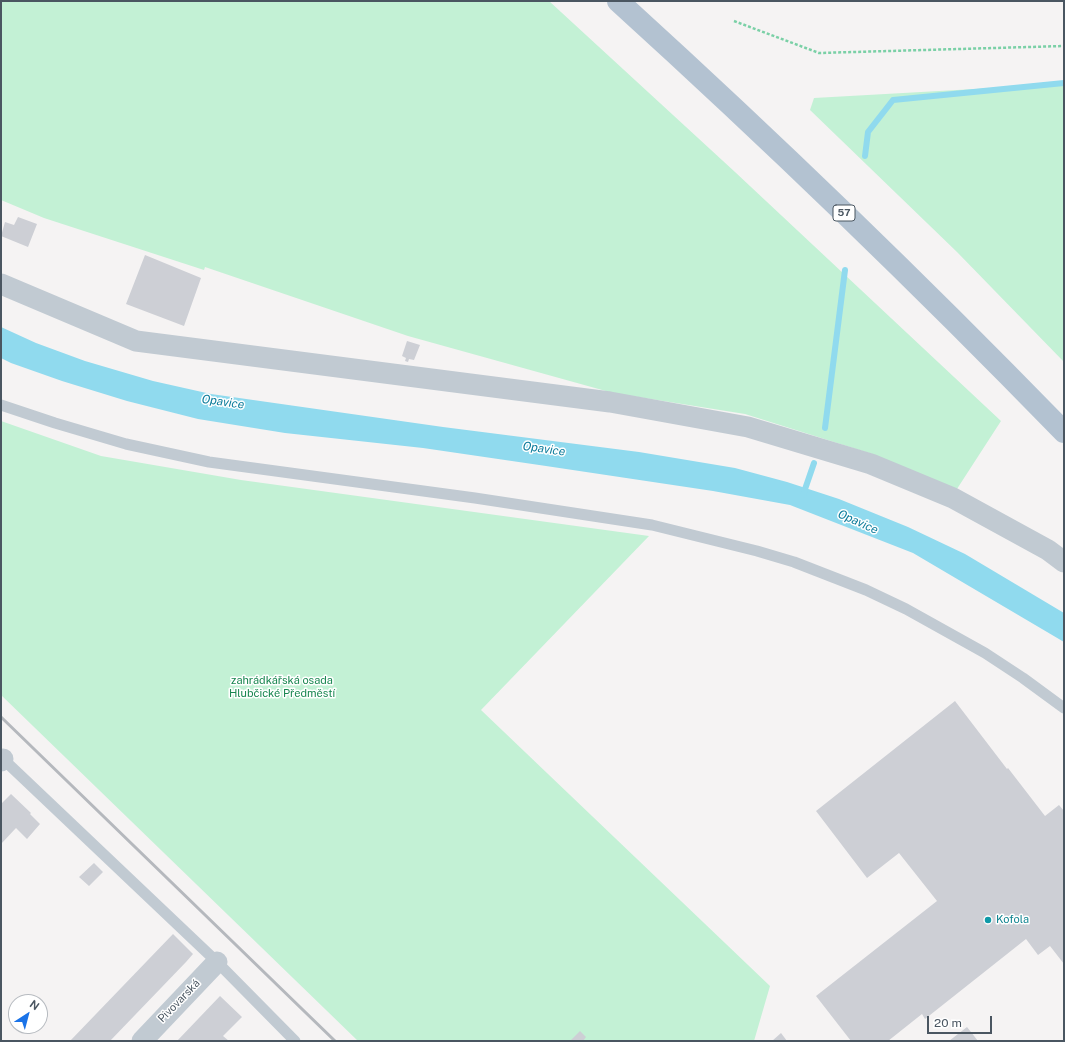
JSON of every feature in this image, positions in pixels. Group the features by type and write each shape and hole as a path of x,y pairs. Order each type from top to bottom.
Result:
{"main road":[{"name":"57","path":"618,1 811,181 906,273 1064,432"}],"street":[{"path":"1,284 136,341 610,402 748,427 871,464 946,495 1048,550 1064,562"},
{"name":"Pivovarská","path":"142,1041 217,962"}],"lane":[{"path":"1,406 126,444 209,462 475,498 652,525 757,551 794,562 830,576 906,609 985,653 1064,708"},
{"path":"2,759 217,962 295,1041"}],"path":[{"path":"734,22 820,53 1064,46"}],"green space":[{"path":"1,1 549,1 735,172 1001,421 955,492 872,454 745,414 613,393 408,336 205,267 204,270 44,218 1,200"},
{"path":"1064,84 1064,362 957,252 810,110 814,98"},
{"name":"zahrádkářská osada Hlubčické Předměstí","path":"1,421 101,456 241,480 649,536 481,710 770,986 754,1041 358,1041 1,695"}],"water":[{"name":"Opavice","path":"1,327 36,343 85,361 153,381 211,394 443,427 639,452 735,468 787,482 839,499 908,527 965,554 1064,613 1064,642 913,553 790,505 713,491 423,448 285,433 198,419 127,401 62,381 11,363 1,358"}],"building":[{"path":"18,217 37,224 28,247 1,236 5,222 14,225"},
{"path":"145,255 201,278 184,326 126,304"},
{"path":"407,341 420,345 414,360 409,359 408,362 405,361 406,358 402,356"},
{"name":"Kofola","path":"955,701 1045,816 1059,805 1064,811 1064,964 1050,946 1038,955 1026,939 925,1019 922,1014 888,1041 851,1041 816,996 937,901 899,853 867,878 816,811"},
{"path":"11,794 40,824 27,839 16,828 1,844 1,804"},
{"path":"94,863 103,872 89,886 79,877"},
{"path":"173,934 193,954 110,1041 70,1041"},
{"path":"220,996 242,1017 223,1036 229,1041 177,1041"},
{"path":"967,1027 978,1041 949,1041"},
{"path":"580,1031 586,1037 583,1041 570,1041"},
{"path":"781,1033 787,1041 772,1041"}],"waterway":[{"path":"865,156 868,132 893,100 1064,83"},
{"path":"825,428 845,270"},
{"path":"803,495 814,463"}],"railway":[{"path":"1,717 335,1041"}],"place":[{"name":"Kofola","path":"988,920"}]}
